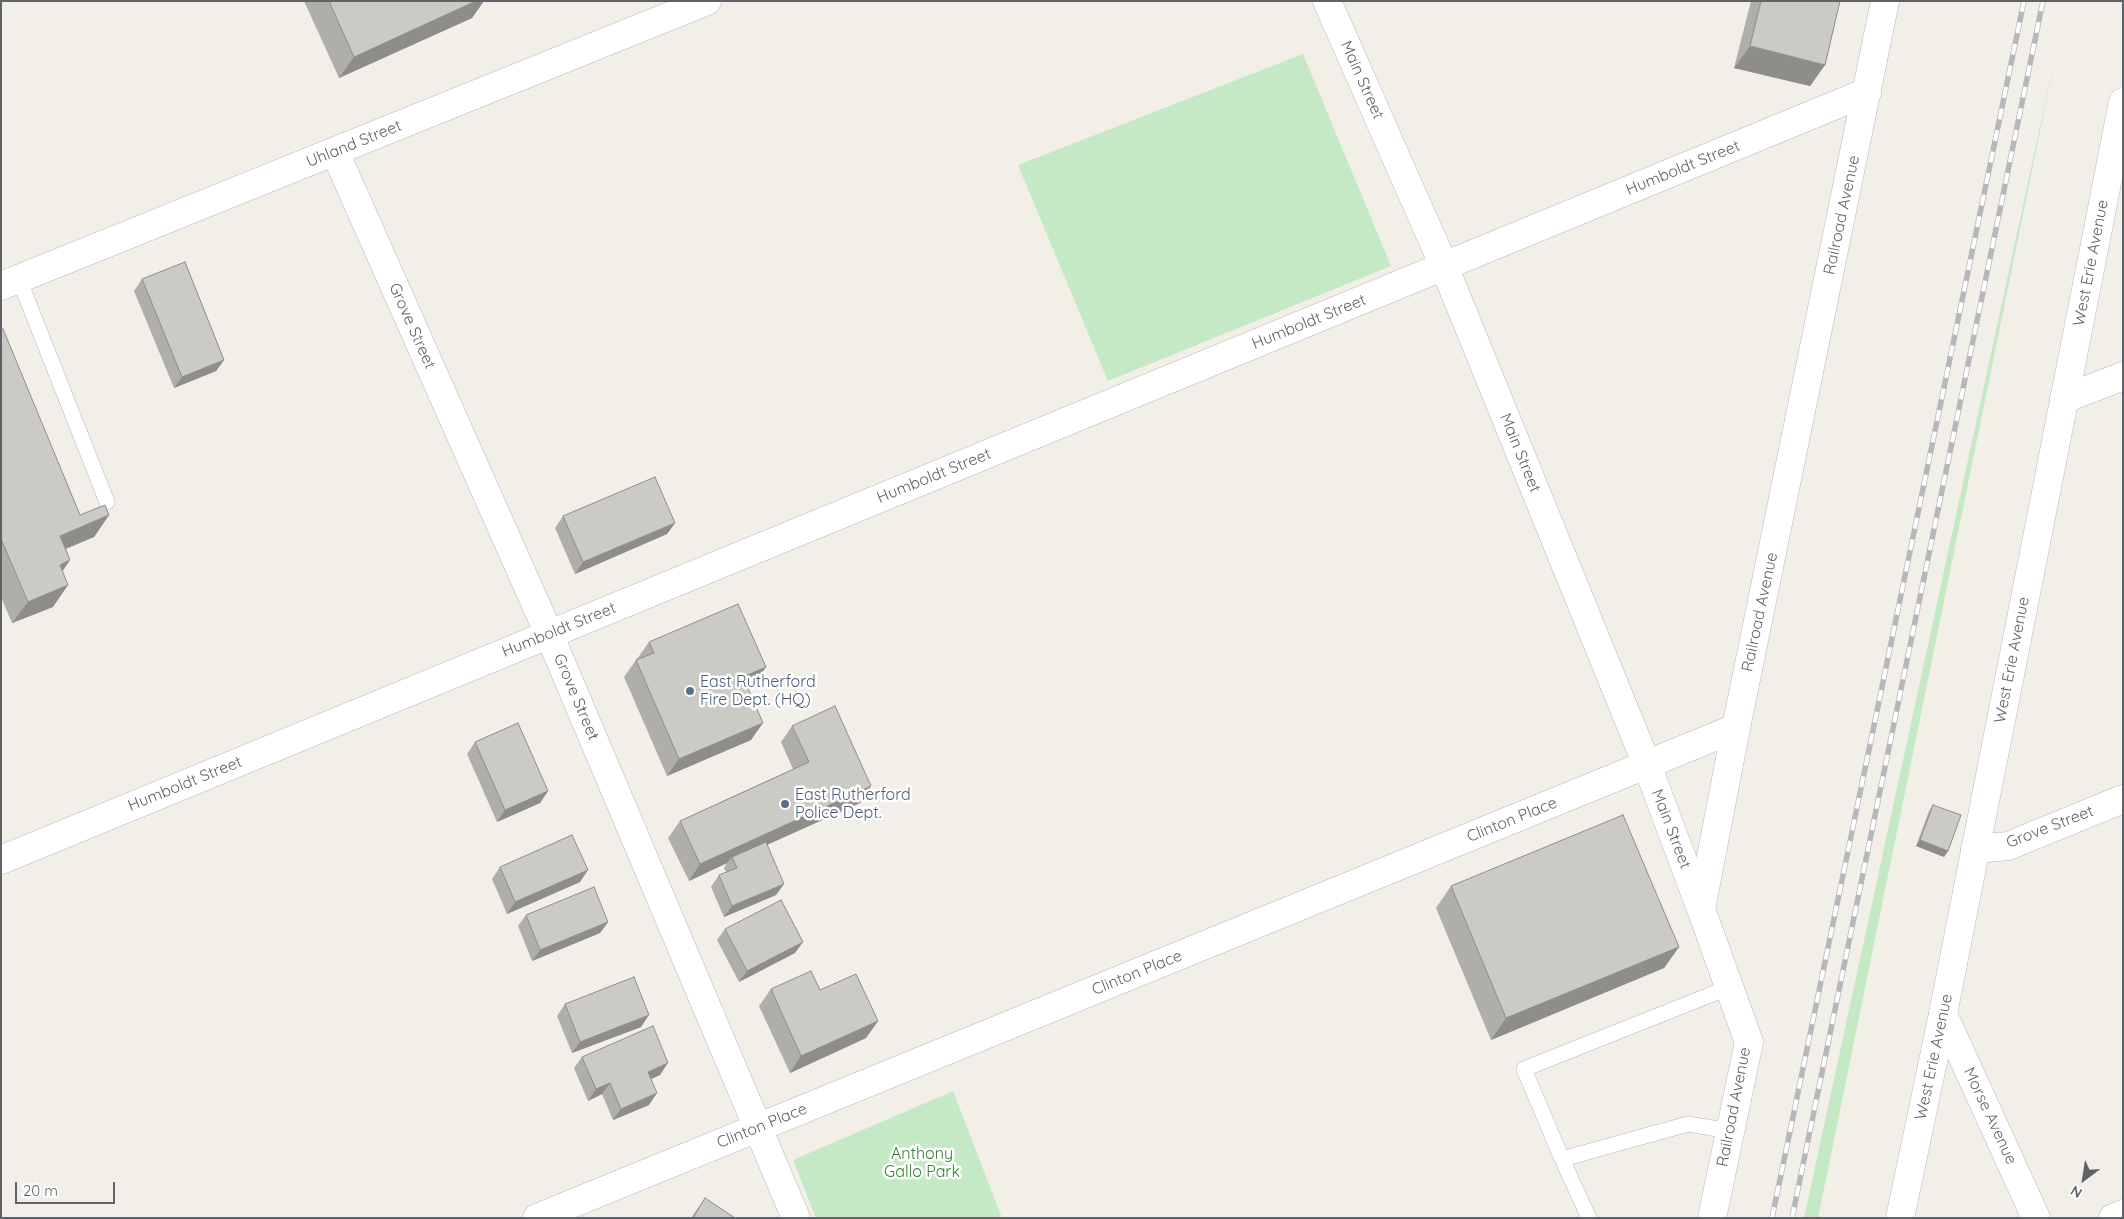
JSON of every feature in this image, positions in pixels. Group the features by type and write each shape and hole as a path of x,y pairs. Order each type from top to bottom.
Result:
{"street":[{"name":"Uhland Street","path":"10,283 707,1"},
{"name":"Main Street","path":"1327,1 1444,266 1647,765 1701,909"},
{"name":"Railroad Avenue","path":"1712,1218 1749,1042 1701,909 1736,728 1885,1"},
{"name":"Humboldt Street","path":"1,860 1867,92"},
{"name":"West Erie Avenue","path":"1900,1218 1943,1014 2123,102"},
{"name":"Grove Street","path":"335,152 549,634 796,1218"},
{"path":"2064,399 2123,376"},
{"name":"Clinton Place","path":"537,1218 1736,728"},
{"name":"Grove Street","path":"1975,849 2008,846 2123,799"},
{"name":"Morse Avenue","path":"1943,1014 2036,1218"},
{"path":"2113,1218 2123,1214"}],"lane":[{"path":"10,283 107,502"},
{"path":"1589,1218 1524,1069 1730,987"},
{"path":"1562,1159 1688,1124 1730,1131"}],"green space":[{"path":"2056,53 1818,1218 1804,1218"},
{"path":"1303,54 1391,266 1108,381 1018,165"},
{"name":"Anthony Gallo Park","path":"953,1091 1002,1218 816,1218 793,1160"}],"building":[{"path":"329,1 476,1 354,57"},
{"path":"1761,1 1840,1 1825,65 1750,46"},
{"path":"185,262 224,360 182,377 142,279"},
{"path":"3,329 80,515 105,505 109,515 60,536 70,560 60,565 68,585 28,602 1,539 1,330"},
{"path":"655,477 675,523 583,562 563,516"},
{"path":"738,604 766,667 743,677 763,723 679,759 636,660 654,653 649,642"},
{"path":"835,706 871,786 700,864 680,821 809,762 792,726"},
{"path":"518,723 548,791 505,810 475,742"},
{"path":"1933,805 1961,815 1948,851 1920,840"},
{"path":"1623,815 1679,947 1506,1018 1451,886"},
{"path":"572,835 588,870 515,902 500,867"},
{"path":"766,842 784,884 732,906 719,875 737,868 732,857"},
{"path":"594,887 608,922 540,950 526,915"},
{"path":"781,900 803,942 747,971 725,929"},
{"path":"811,971 820,990 856,974 878,1021 801,1056 771,989"},
{"path":"634,977 649,1015 580,1042 565,1004"},
{"path":"653,1026 668,1063 648,1072 657,1093 621,1109 610,1083 596,1089 582,1057"},
{"path":"705,1198 735,1218 693,1218"}],"railway":[{"path":"1772,1218 2024,1"},
{"path":"1792,1218 2043,1"}],"place":[{"name":"East Rutherford Fire Dept. (HQ)","path":"690,691"},
{"name":"East Rutherford Police Dept.","path":"785,804"}]}
